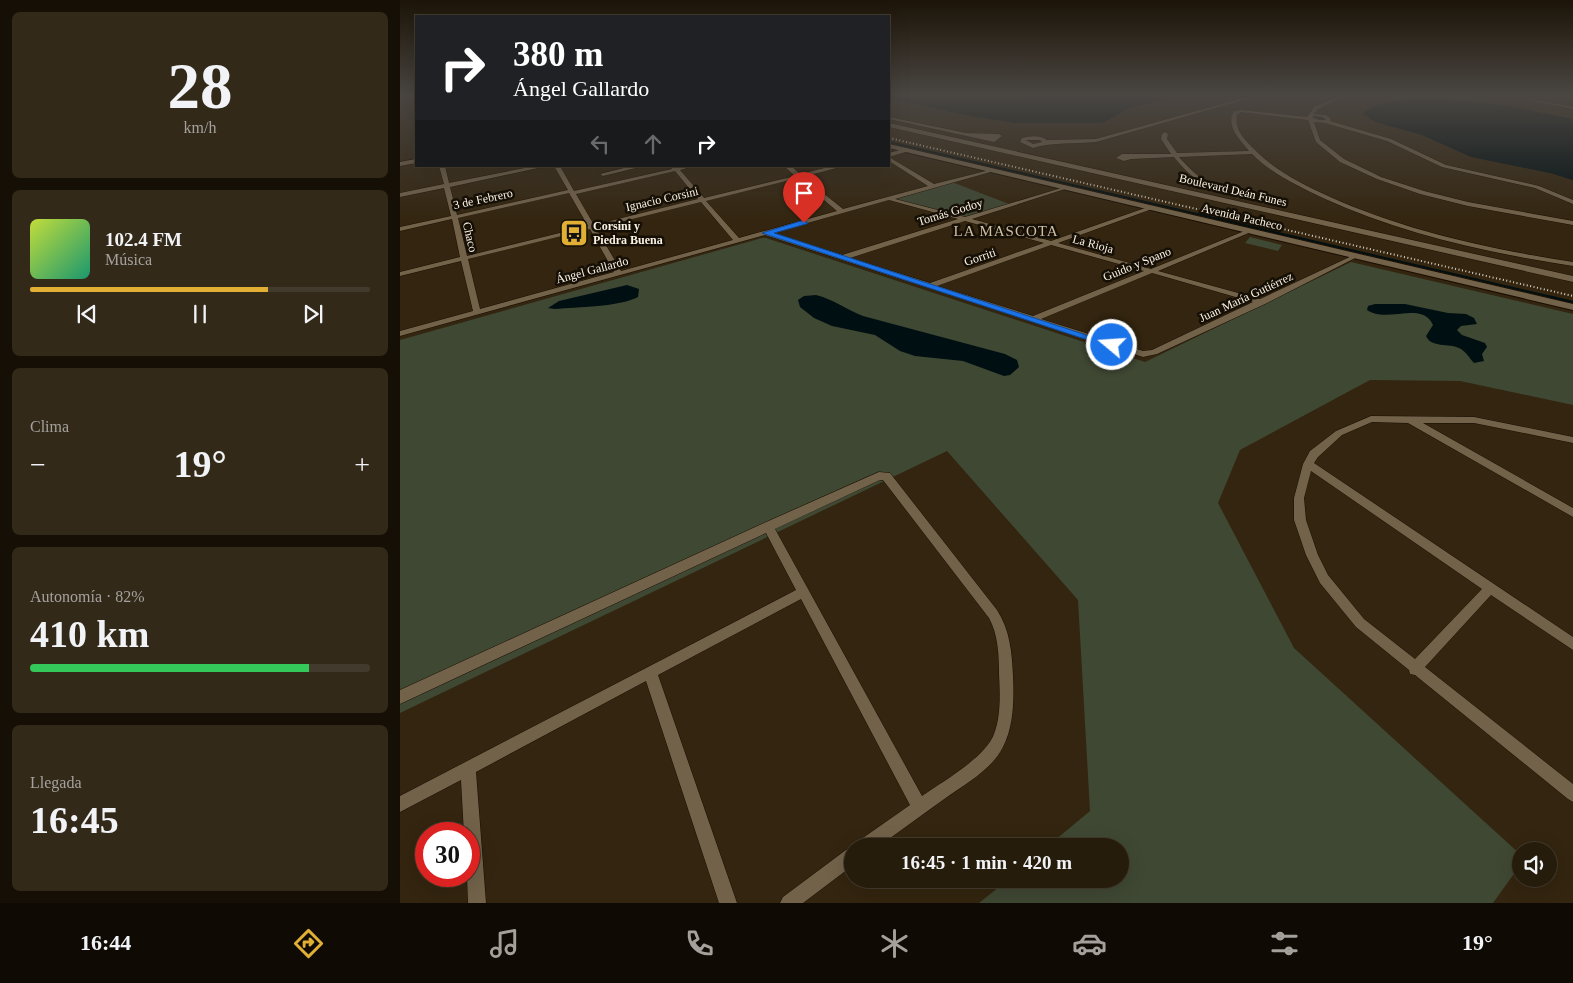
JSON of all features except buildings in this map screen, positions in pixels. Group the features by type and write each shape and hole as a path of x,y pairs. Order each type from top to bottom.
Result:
{"main road":[{"name":"Boulevard Deán Funes","path":"955,138 1573,277"}],"street":[{"path":"1027,138 1023,141 1030,154"},
{"path":"1038,138 1044,144"},
{"path":"1030,154 1044,144 1103,138"},
{"path":"1164,138 1175,155 1199,179 1213,187"},
{"path":"1241,138 1252,152 1277,171 1327,198 1373,216 1427,233 1479,246 1573,264"},
{"path":"1316,138 1329,150 1356,167 1387,181 1425,194 1475,207 1573,223"},
{"path":"1383,138 1418,156 1444,166 1537,187 1573,202"},
{"path":"1030,154 1044,144"},
{"name":"Avenida Pacheco","path":"890,146 1573,307"},
{"path":"890,155 907,150"},
{"path":"1130,157 1252,152"},
{"path":"890,160 934,187"},
{"path":"400,164 415,161"},
{"name":"Chaco","path":"442,167 477,313"},
{"path":"400,195 539,167"},
{"path":"558,167 619,274"},
{"path":"603,174 636,167"},
{"path":"788,167 842,212"},
{"name":"Ignacio Corsini","path":"400,274 837,167"},
{"path":"675,168 738,241"},
{"name":"3 de Febrero","path":"400,229 675,168"},
{"name":"Ángel Gallardo","path":"400,334 992,170"},
{"name":"Tomás Godoy","path":"841,258 1066,187"},
{"name":"La Rioja","path":"889,200 966,219 1262,302"},
{"name":"Gorriti","path":"929,286 1150,208"},
{"name":"Guido y Spano","path":"1033,319 1249,230"},
{"path":"766,233 1033,319"},
{"name":"Juan María Gutiérrez","path":"1033,319 1143,354 1154,352 1356,256"},
{"path":"1573,440 1487,421 1372,419 1358,423 1340,433 1314,454 1308,464 1300,498 1300,520 1312,555 1338,599 1360,623 1573,794"},
{"path":"1408,419 1573,514"},
{"path":"1308,464 1573,644"},
{"path":"400,697 768,526 879,476 886,476 993,614 1000,628 1004,646 1006,700 1002,732 996,747 984,761 877,838"},
{"path":"768,526 920,807"},
{"path":"1415,669 1490,588"},
{"path":"400,804 803,592"},
{"path":"650,672 728,903"},
{"path":"468,768 477,903"},
{"path":"789,903 844,862"}],"green space":[{"path":"952,182 1009,204 966,218 894,199"},
{"path":"1250,237 1282,245 1278,251 1245,243"},
{"path":"762,238 1145,362 1351,262 1573,314 1573,405 1460,381 1370,380 1240,450 1218,503 1294,648 1512,847 1512,877 1493,903 979,903 998,888 1129,888 1129,838 1058,838 1090,811 1078,600 947,451 400,713 400,340"}],"shaded area":[{"path":"1429,138 1573,138 1573,180 1550,173 1471,157"},
{"path":"627,285 639,289 638,297 609,305 548,308 559,301"},
{"path":"816,295 863,316 1005,354 1017,360 1019,367 1010,375 1004,376 963,361 915,356 900,351 875,335 832,326 814,318 800,307 798,300 804,296"},
{"path":"1375,304 1405,304 1448,313 1466,314 1474,318 1477,324 1461,326 1457,330 1462,335 1485,343 1487,347 1482,354 1484,361 1474,363 1459,348 1436,344 1428,340 1426,336 1433,325 1428,318 1421,314 1384,315 1375,314 1367,310 1368,306"}],"waterway":[{"path":"890,142 1556,298"},
{"path":"1551,297 1573,302"}],"railway":[{"path":"890,138 1573,296"}],"place":[{"name":"Corsini y Piedra Buena","path":"574,233"}],"district":[{"name":"LA MASCOTA","path":"1006,231"}],"route":[{"path":"804,223 766,233 1112,345"}]}
